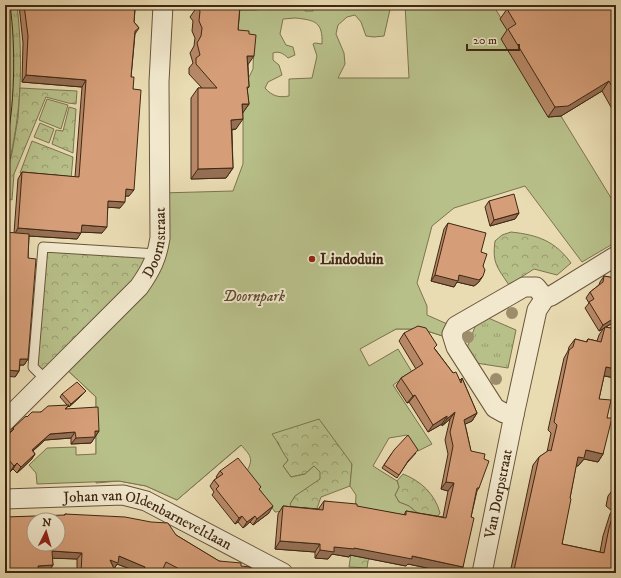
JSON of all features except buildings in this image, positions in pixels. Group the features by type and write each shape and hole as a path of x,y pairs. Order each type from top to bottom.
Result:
{"street":[{"name":"Doornstraat","path":"5,421 140,286 150,273 157,254 160,238 159,82 163,5"},
{"name":"Van Dorpstraat","path":"482,573 537,310 546,298 616,256"},
{"path":"514,415 504,413 495,408 456,347 452,334 456,326 524,287 536,287 546,298"},
{"name":"Johan van Oldenbarneveltlaan","path":"5,499 123,495 139,499 146,501 283,573"}],"lane":[{"path":"46,380 33,367 43,247 157,254"}],"green space":[{"path":"5,5 17,5 20,50 20,93 15,136 5,179"},
{"name":"Doornpark","path":"258,5 304,5 305,11 313,11 313,5 391,5 384,36 366,36 361,22 355,15 347,17 338,25 336,34 344,53 345,64 338,78 409,78 405,5 493,5 616,206 616,242 582,262 525,186 454,208 432,226 417,283 427,306 427,315 454,327 452,339 421,329 396,329 360,349 369,366 398,349 412,372 393,385 432,444 418,451 407,435 389,438 373,466 397,481 399,487 395,495 399,502 409,506 421,516 355,514 356,495 350,486 352,464 319,419 272,434 288,460 283,466 291,477 305,474 314,466 320,472 320,479 295,496 290,504 293,510 275,512 247,471 251,460 247,451 241,445 177,500 146,486 119,481 37,484 36,473 29,465 47,448 76,447 76,455 96,454 96,397 62,365 140,287 161,193 233,191 243,164 243,89 253,69 254,43 236,40 238,10 257,10","holes":["295,18 313,21 321,31 322,44 313,44 317,56 312,78 289,79 289,96 276,96 265,88 268,82 282,75 279,65 273,60 273,53 281,53 288,58 295,55 293,47 286,45 280,34 283,19"]},
{"path":"20,88 77,91 76,104 46,97 14,174 12,200 5,198 5,179 12,153 18,118"},
{"path":"47,99 68,105 61,129 39,120"},
{"path":"69,107 76,109 73,153 52,144 56,130 63,131"},
{"path":"40,123 54,129 49,143 34,137"},
{"path":"32,141 73,157 71,179 20,173"},
{"path":"511,232 530,235 545,240 559,249 571,263 557,275 534,269 509,285 496,264 494,248 495,241 502,235"},
{"path":"43,247 158,254 211,302 46,380 33,367"},
{"path":"376,314 452,339 421,329 396,329 337,360 352,465 350,486 321,497 315,514 293,510 290,504 295,496 305,488 314,466 305,474 291,477 283,466 288,460 282,453 278,442 245,442 177,500 146,486 119,481 96,483 96,397 62,365"},
{"path":"486,317 516,330 508,368 476,363 467,348 476,324"},
{"path":"403,474 416,480 431,494 440,513 435,521 421,516 409,506 399,502 395,495 399,487 397,481"},
{"path":"372,536 367,568 349,567 353,540"}],"tram line":[{"path":"5,150 11,116 14,78 10,5"}],"place":[{"name":"Lindoduin","path":"312,259"}]}
